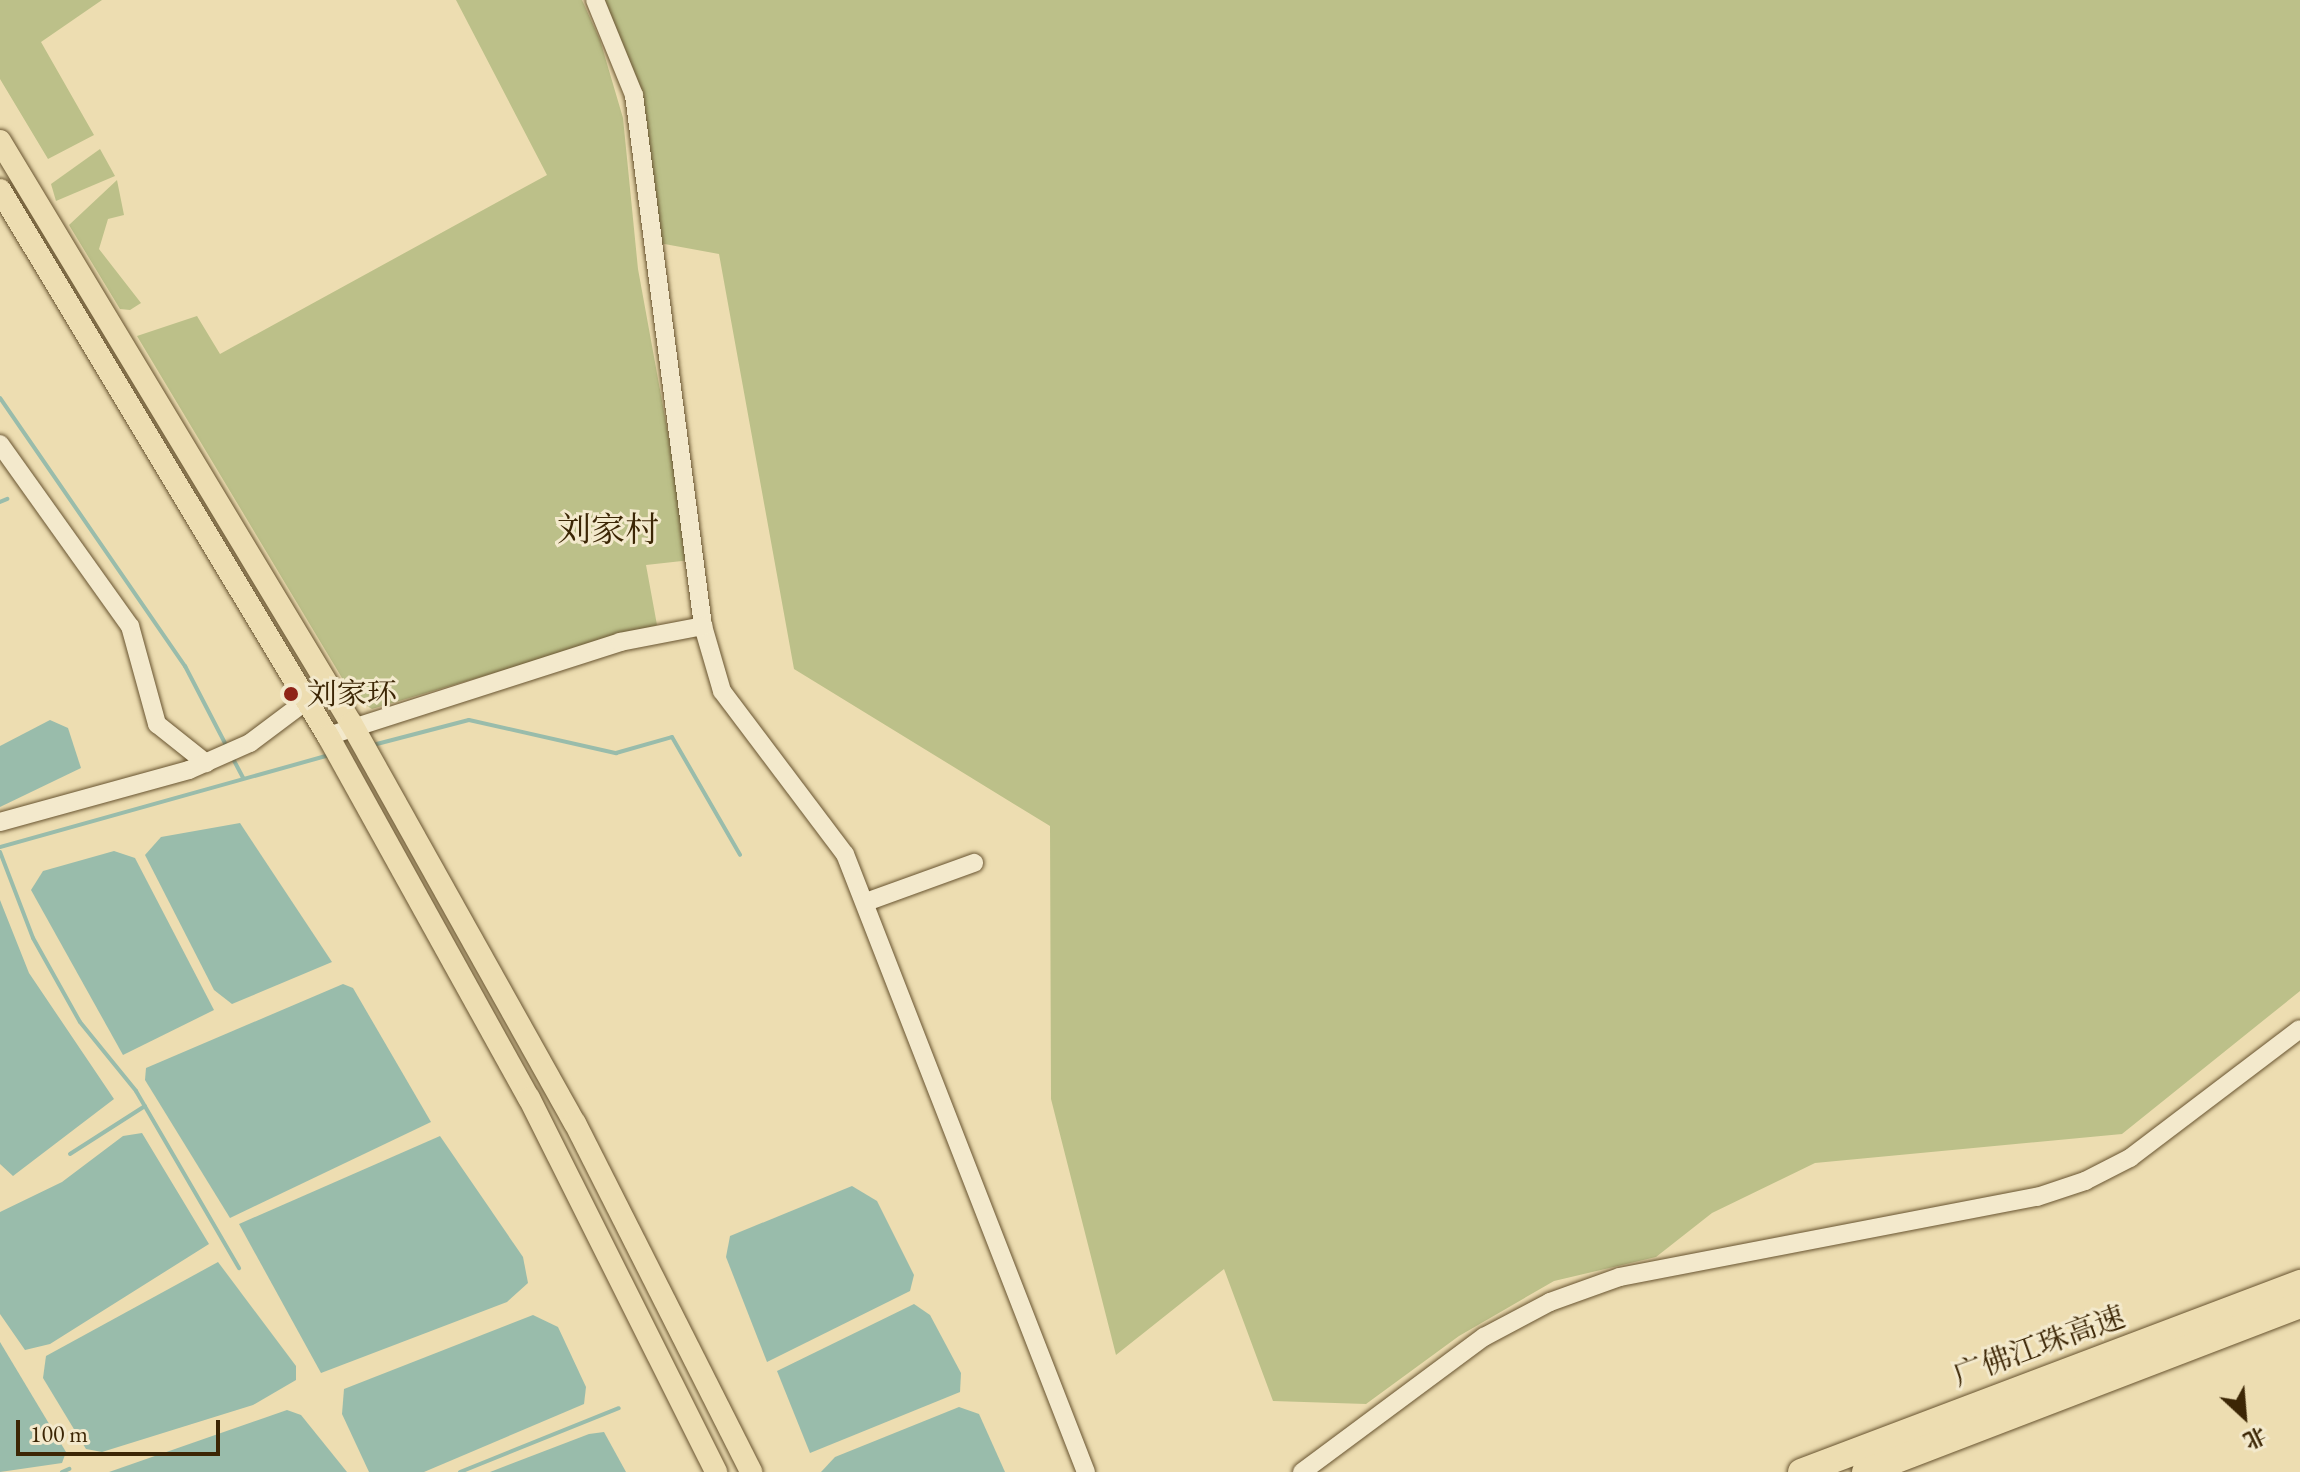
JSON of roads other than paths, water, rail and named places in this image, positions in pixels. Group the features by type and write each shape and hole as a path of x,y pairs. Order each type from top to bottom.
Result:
{"highway":[{"name":"广佛江珠高速","path":"1801,1472 2300,1283"},
{"name":"广佛江珠高速","path":"1865,1472 2300,1305"}],"main road":[{"path":"0,141 351,723 575,1123 751,1472"},
{"path":"0,190 328,736 529,1098 716,1472"}],"street":[{"path":"595,0 634,95 703,626 729,707 767,744 845,854 1086,1472"},
{"path":"0,444 130,626 157,724 206,763"},
{"path":"328,736 351,723 620,642 703,626"},
{"path":"0,822 206,763 250,743 306,701"},
{"path":"866,902 974,863"},
{"path":"1302,1472 1472,1345 1550,1302 1620,1277 2037,1197 2085,1181 2130,1158 2300,1029"}],"waterway":[{"path":"0,398 185,666 227,747"},
{"path":"0,502 7,499"},
{"path":"373,745 469,720 616,753 672,737 740,855"},
{"path":"231,755 243,778"},
{"path":"0,847 329,755"},
{"path":"0,852 33,938 80,1022 136,1091 239,1268"},
{"path":"70,1154 145,1106"},
{"path":"460,1472 619,1408"},
{"path":"62,1472 69,1469"}],"place":[{"name":"刘家环","path":"291,694"}],"district":[{"name":"刘家村","path":"608,530"}]}
